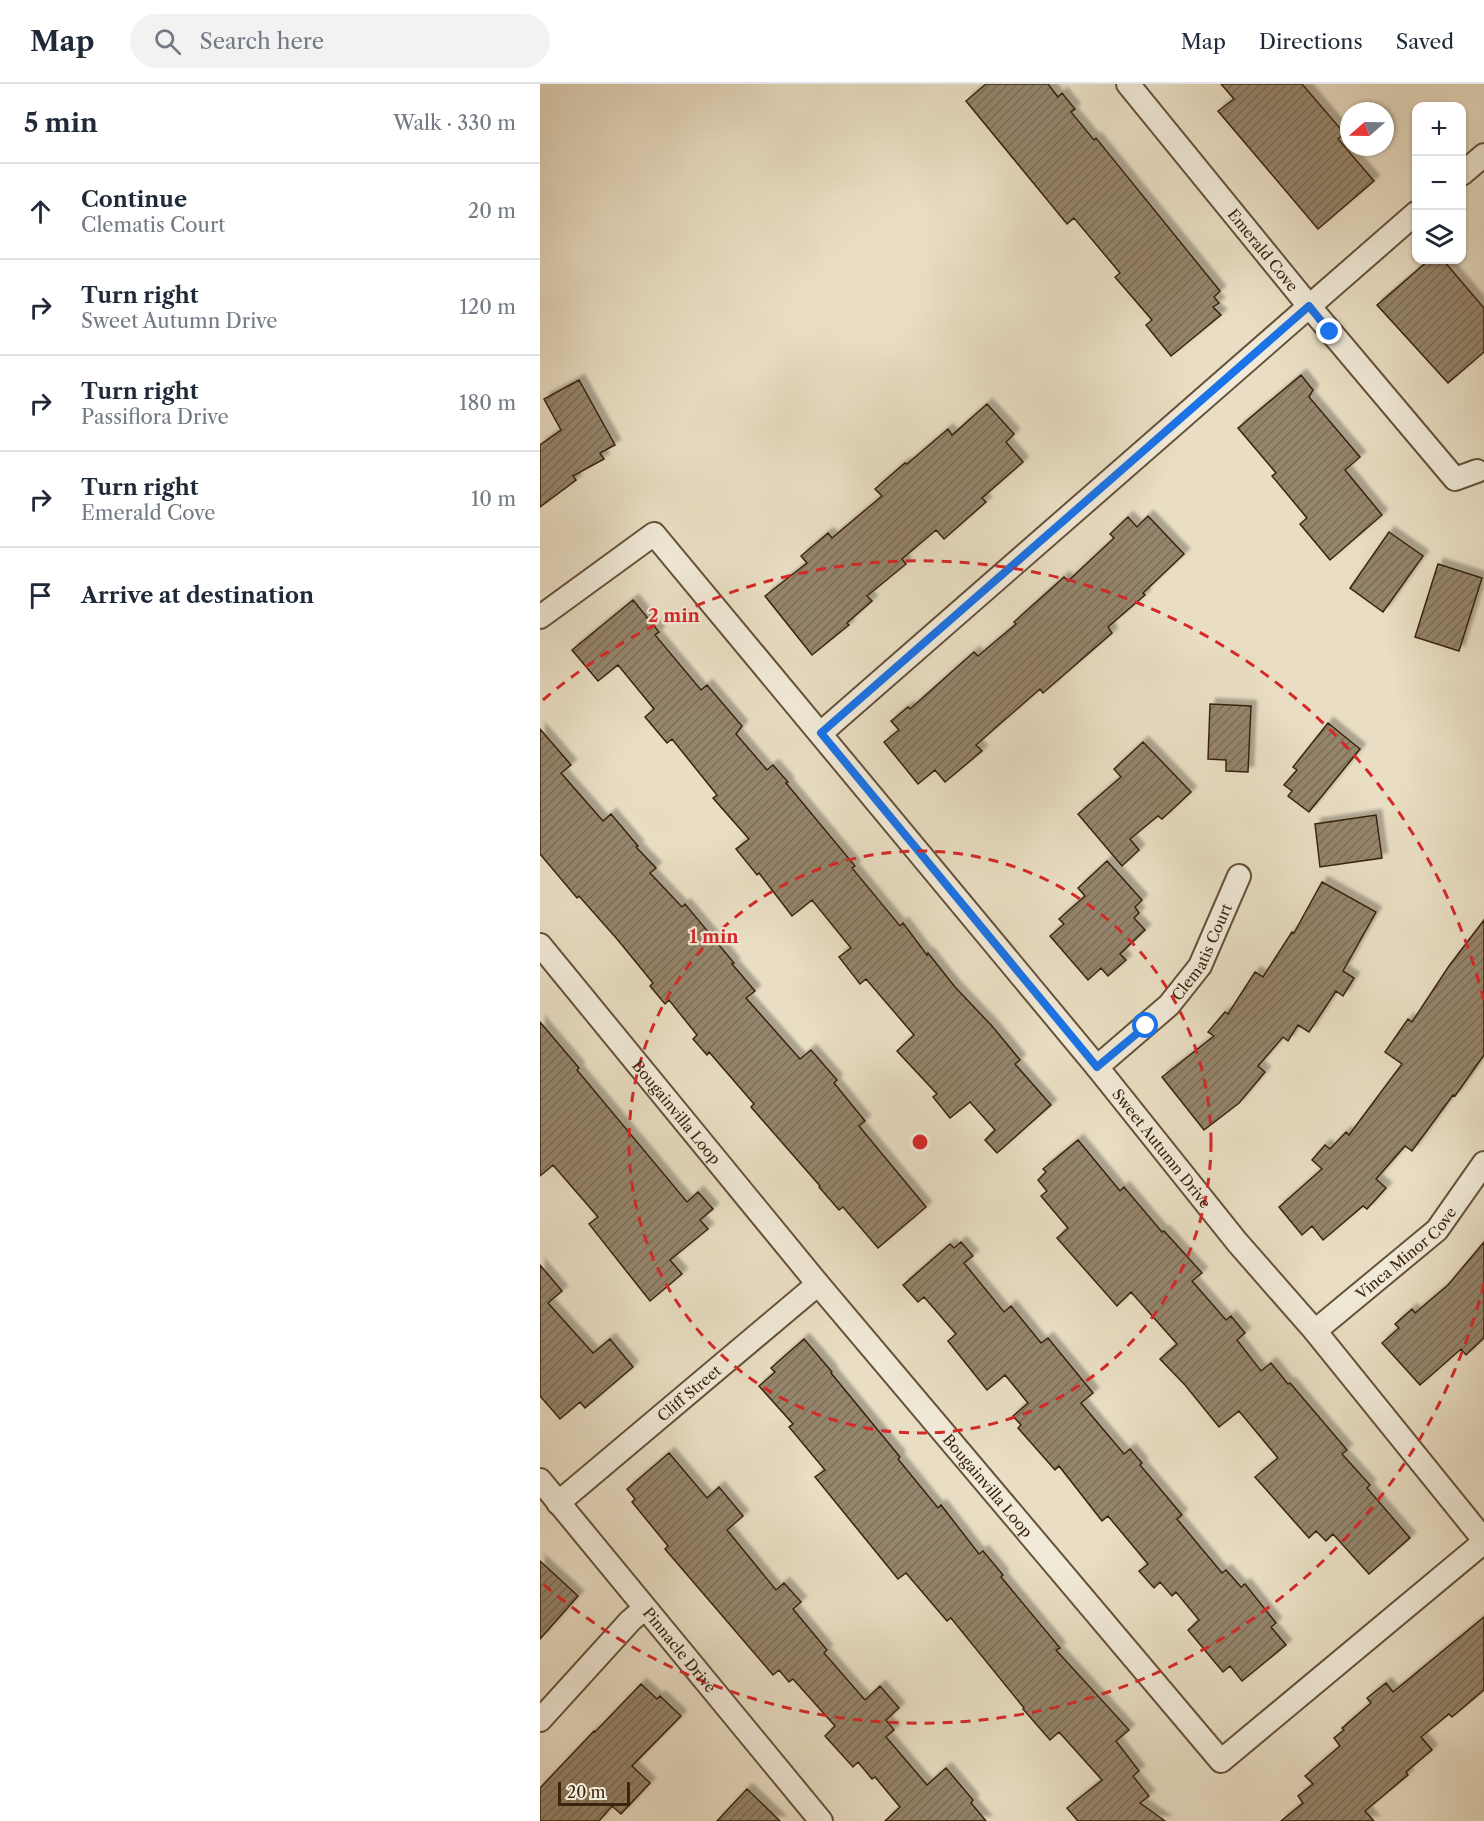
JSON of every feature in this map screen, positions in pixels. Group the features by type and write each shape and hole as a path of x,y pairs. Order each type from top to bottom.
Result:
{"street":[{"name":"Emerald Cove","path":"1128,84 1309,306 1455,479 1478,471"},
{"path":"1466,170 1484,155"},
{"path":"821,733 1412,216"},
{"name":"Sweet Autumn Drive","path":"540,617 654,534 1097,1067 1237,1242 1315,1331 1484,1541"},
{"name":"Clematis Court","path":"1097,1067 1169,1005 1200,966 1239,876"},
{"name":"Bougainvilla Loop","path":"540,945 818,1284 1221,1761 1484,1541"},
{"name":"Vinca Minor Cove","path":"1315,1331 1437,1230 1484,1163"},
{"name":"Cliff Street","path":"558,1503 818,1284"},
{"name":"Pinnacle Drive","path":"540,1480 821,1821"},
{"path":"540,1720 630,1621 644,1609"}],"building":[{"path":"986,84 1048,84 1058,97 1062,93 1075,109 1071,112 1094,140 1096,138 1220,291 1214,297 1219,303 1213,307 1221,315 1171,356 1146,325 1152,320 1115,277 1120,273 1074,218 1067,224 966,101"},
{"path":"1221,84 1302,84 1340,128 1338,139 1340,156 1353,156 1374,181 1318,229 1218,111 1234,99"},
{"path":"1424,264 1446,264 1484,308 1484,352 1448,383 1377,305"},
{"path":"1301,375 1313,390 1309,397 1360,457 1345,470 1382,515 1330,560 1300,524 1307,518 1272,476 1276,473 1238,428"},
{"path":"579,380 615,445 600,453 604,459 573,476 576,480 540,507 540,445 561,430 544,399"},
{"path":"987,404 1014,434 1006,442 1023,462 982,498 986,502 944,539 936,530 902,559 906,564 867,596 872,601 847,623 849,625 812,655 765,596 807,563 801,556 828,533 832,538 882,496 875,489 905,463 907,464 948,429 952,435"},
{"path":"1148,516 1184,554 1143,593 1145,595 1108,627 1112,633 1043,693 1040,689 976,745 982,751 945,782 935,770 918,784 884,742 899,730 891,721 908,707 910,709 974,652 978,656 1016,624 1014,622 1064,577 1068,581 1114,538 1110,534 1128,517 1137,527"},
{"path":"1389,532 1423,556 1383,612 1350,588"},
{"path":"1438,564 1482,578 1459,651 1415,637"},
{"path":"633,600 659,632 655,635 701,690 707,685 742,726 736,734 767,770 773,765 788,782 786,783 855,866 852,868 900,926 903,923 927,955 928,953 955,987 992,1026 1020,1060 1015,1064 1051,1105 997,1153 985,1140 995,1130 970,1102 950,1118 933,1097 937,1094 897,1051 914,1035 866,979 860,984 839,957 851,948 812,900 792,916 759,873 757,875 736,849 749,839 713,798 717,795 672,739 667,743 645,717 654,709 618,665 598,681 572,650"},
{"path":"1210,704 1251,706 1248,772 1226,771 1226,760 1208,759"},
{"path":"1328,723 1360,749 1309,812 1288,796 1292,791 1284,785 1297,770 1293,767"},
{"path":"540,729 571,765 561,773 603,821 611,814 638,846 636,847 656,868 650,873 682,907 685,904 734,963 732,964 755,991 746,998 800,1059 811,1050 837,1080 834,1083 865,1121 859,1126 926,1207 878,1248 843,1207 839,1210 819,1187 751,1107 754,1104 709,1052 707,1055 693,1039 697,1035 669,1000 665,1004 650,986 653,983 617,939 579,896 577,898 540,854"},
{"path":"1143,742 1191,792 1162,819 1158,816 1130,839 1139,850 1122,866 1078,814 1121,777 1114,769"},
{"path":"1376,815 1382,858 1320,867 1315,824"},
{"path":"1107,861 1142,900 1135,907 1139,913 1134,918 1145,930 1120,954 1126,960 1108,976 1101,968 1088,980 1050,936 1064,924 1059,919 1085,896 1078,888"},
{"path":"1322,882 1376,912 1343,971 1354,978 1343,996 1336,991 1309,1032 1298,1025 1288,1041 1283,1037 1258,1066 1265,1072 1239,1103 1204,1130 1162,1077 1214,1036 1208,1032 1225,1012 1228,1014 1255,972 1263,977 1292,932 1294,933"},
{"path":"1484,920 1484,1055 1412,1151 1405,1146 1376,1179 1386,1188 1367,1209 1363,1206 1323,1240 1312,1226 1302,1235 1279,1207 1322,1169 1312,1160 1325,1145 1330,1149 1346,1132 1349,1135 1402,1064 1385,1052 1408,1019 1412,1022 1449,966"},
{"path":"540,1022 687,1202 698,1192 713,1209 700,1220 708,1229 670,1260 682,1274 650,1301 589,1224 598,1217 553,1165 540,1176"},
{"path":"1078,1140 1120,1191 1124,1187 1162,1232 1164,1231 1202,1273 1192,1281 1226,1320 1231,1316 1245,1333 1237,1340 1261,1371 1271,1363 1288,1384 1290,1383 1347,1450 1342,1454 1370,1485 1367,1488 1410,1538 1369,1574 1333,1534 1326,1541 1316,1531 1309,1538 1255,1477 1278,1458 1239,1411 1219,1427 1185,1385 1160,1359 1177,1344 1131,1292 1117,1306 1057,1238 1068,1228 1041,1196 1047,1191 1038,1180 1046,1172 1043,1169"},
{"path":"961,1242 973,1256 964,1263 1004,1312 1011,1306 1041,1343 1048,1338 1093,1393 1081,1403 1124,1454 1130,1449 1142,1463 1140,1465 1182,1515 1177,1519 1222,1573 1226,1570 1241,1587 1245,1584 1276,1623 1271,1627 1286,1645 1242,1681 1230,1666 1223,1672 1188,1630 1199,1620 1176,1592 1172,1596 1160,1582 1154,1588 1139,1571 1148,1564 1108,1516 1102,1521 1059,1466 1055,1470 1018,1428 1021,1425 1013,1416 1028,1403 1005,1375 987,1390 948,1341 956,1334 924,1297 918,1302 903,1285 950,1244 954,1248"},
{"path":"1484,1242 1484,1338 1466,1355 1461,1349 1420,1385 1382,1343 1399,1328 1395,1324 1412,1309 1415,1313 1448,1285"},
{"path":"540,1265 562,1291 548,1303 593,1353 610,1339 633,1367 585,1408 580,1402 560,1419 540,1396"},
{"path":"804,1339 900,1457 898,1459 938,1508 941,1505 979,1554 983,1551 1003,1575 1001,1577 1060,1648 1056,1650 1129,1730 1116,1741 1139,1771 1133,1776 1149,1796 1140,1803 1165,1821 1078,1821 1067,1808 1102,1780 1059,1732 1050,1740 951,1618 947,1621 906,1573 898,1579 815,1477 825,1470 789,1427 793,1424 759,1386 775,1372 771,1368"},
{"path":"669,1453 707,1498 719,1487 743,1516 727,1530 776,1590 784,1583 801,1602 793,1609 827,1650 824,1653 865,1700 880,1686 899,1708 886,1720 894,1730 886,1737 927,1785 946,1768 973,1800 971,1803 986,1821 885,1821 900,1807 875,1777 872,1779 858,1762 853,1767 825,1736 835,1726 793,1679 789,1682 779,1670 773,1675 665,1549 668,1546 632,1502 635,1499 627,1489"},
{"path":"540,1561 578,1596 540,1639"},
{"path":"1484,1617 1484,1690 1452,1717 1449,1714 1421,1737 1432,1750 1406,1772 1408,1775 1365,1811 1374,1821 1281,1821 1303,1803 1298,1796 1313,1784 1305,1776 1340,1746 1334,1738 1371,1703 1367,1698 1386,1683 1393,1692"},
{"path":"641,1684 657,1699 660,1696 681,1716 632,1766 650,1783 621,1814 612,1806 599,1821 540,1821 540,1788"},
{"path":"747,1789 780,1821 717,1821"}],"route":[{"path":"1146,1026 1097,1067 821,733 1309,306 1330,332"}]}
